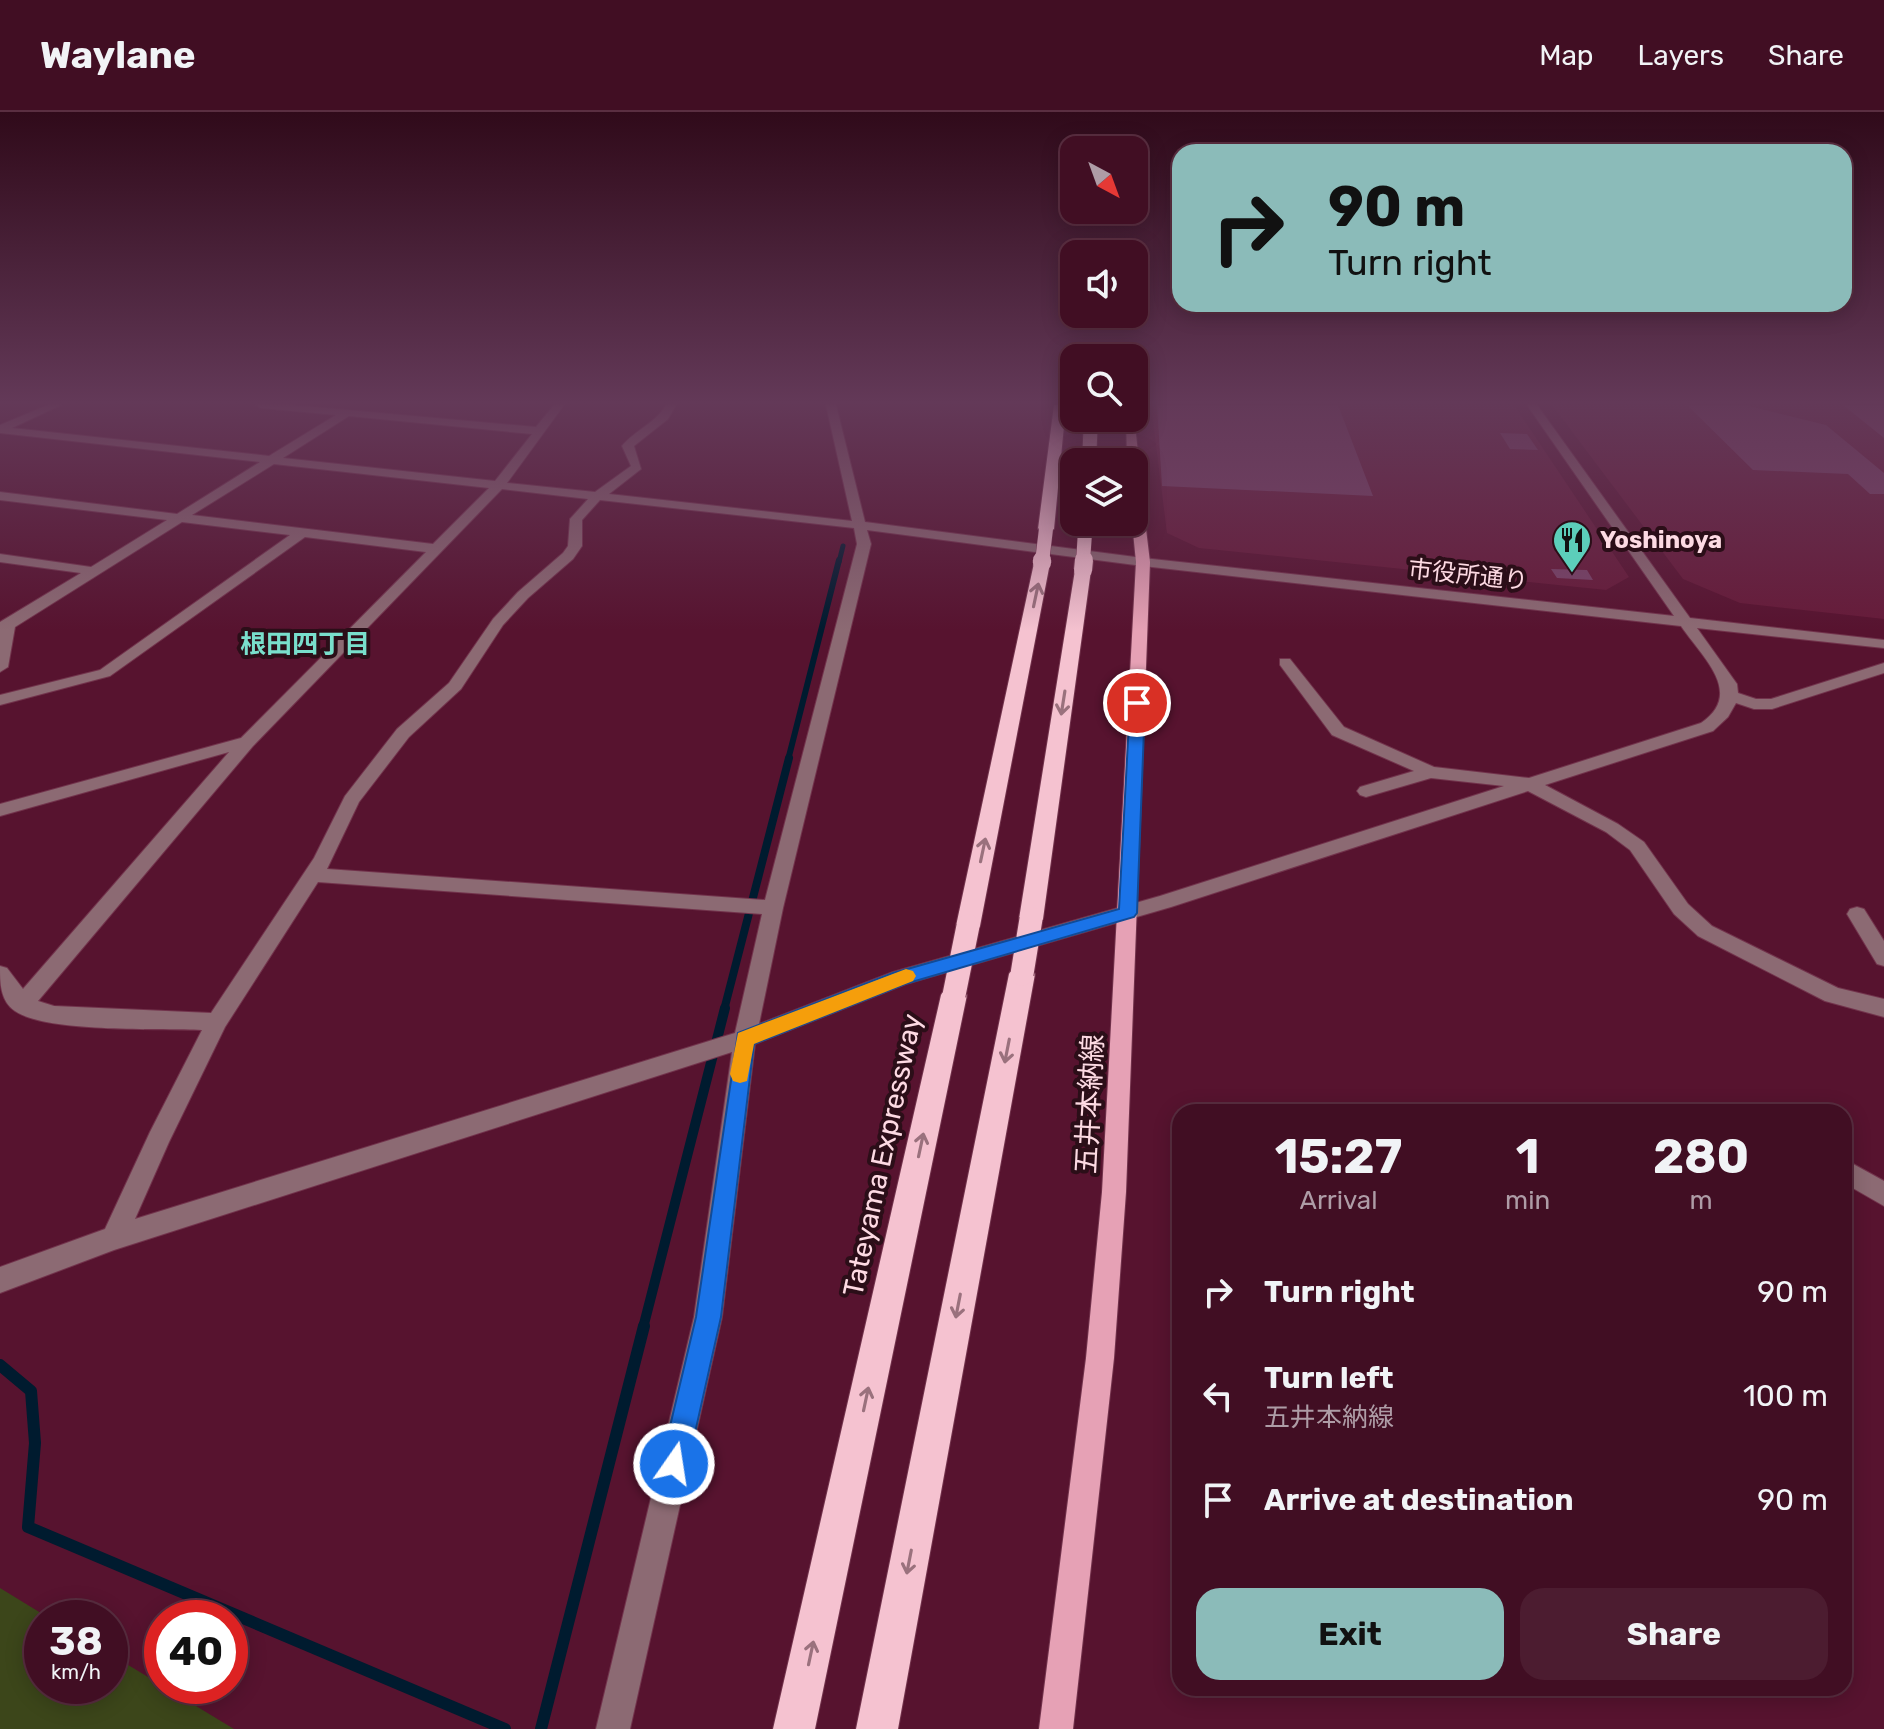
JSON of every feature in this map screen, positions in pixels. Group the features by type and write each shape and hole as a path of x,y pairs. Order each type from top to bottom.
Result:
{"highway":[{"name":"Tateyama Expressway","path":"794,1729 954,995 1042,563 1051,480"},
{"path":"877,1729 1022,974 1083,570 1085,536"}],"main road":[{"name":"五井本納線","path":"1056,1729 1100,1358 1114,1192 1143,562 1140,536"}],"street":[{"path":"0,667 4,626 239,480"},
{"path":"447,480 857,525"},
{"path":"22,1005 247,742 502,480"},
{"path":"114,1238 158,1139 217,1022 314,875 351,800 403,733 455,686 498,622 568,556 575,546 576,519 595,498 619,480"},
{"path":"613,1729 708,1317 745,1039 773,908 864,544 847,480"},
{"path":"0,1280 114,1238 745,1039 900,978 1128,913 1707,727 1729,707 1729,684 1585,480"},
{"path":"0,496 438,549"},
{"name":"市役所通り","path":"857,525 1143,562 1884,644"},
{"path":"0,700 105,673 303,532"},
{"path":"0,558 92,571"},
{"path":"1285,662 1338,731 1431,772 1529,784 1612,828 1637,846 1681,909 1705,931 1833,995 1884,1008"},
{"path":"1731,696 1754,704 1772,704 1884,668"},
{"path":"0,810 247,742"},
{"path":"1366,791 1431,772"},
{"path":"314,875 773,908"},
{"path":"1857,914 1881,947"},
{"path":"0,974 22,1005 54,1015 217,1022"},
{"path":"1852,1175 1884,1195"}],"shaded area":[{"path":"1160,480 1564,480 1629,577 1606,590 1199,548 1167,533"},
{"path":"1609,480 1884,480 1884,619 1740,603 1683,579"}],"green space":[{"path":"0,1588 24,1603 24,1704 128,1704 128,1665 144,1675 144,1704 193,1704 234,1729 0,1729"}],"building":[{"path":"1162,480 1367,480 1373,496 1162,486"},
{"path":"1855,480 1884,480 1884,494 1870,494"},
{"name":"Yoshinoya","path":"1551,569 1587,570 1593,580 1557,578"}],"waterway":[{"path":"839,562 843,546"},
{"path":"788,760 839,560"},
{"path":"724,1010 789,758"},
{"path":"643,1328 725,1008"},
{"path":"541,1729 644,1326"},
{"path":"0,1365 31,1391 35,1443 28,1527 505,1729"}],"slow traffic":[{"path":"740,1074 745,1039 906,976"}],"place":[{"name":"Yoshinoya","path":"1572,574"}],"district":[{"name":"根田四丁目","path":"305,644"}],"route":[{"path":"674,1464 708,1317 745,1039 900,978 1128,913 1137,703"}]}
